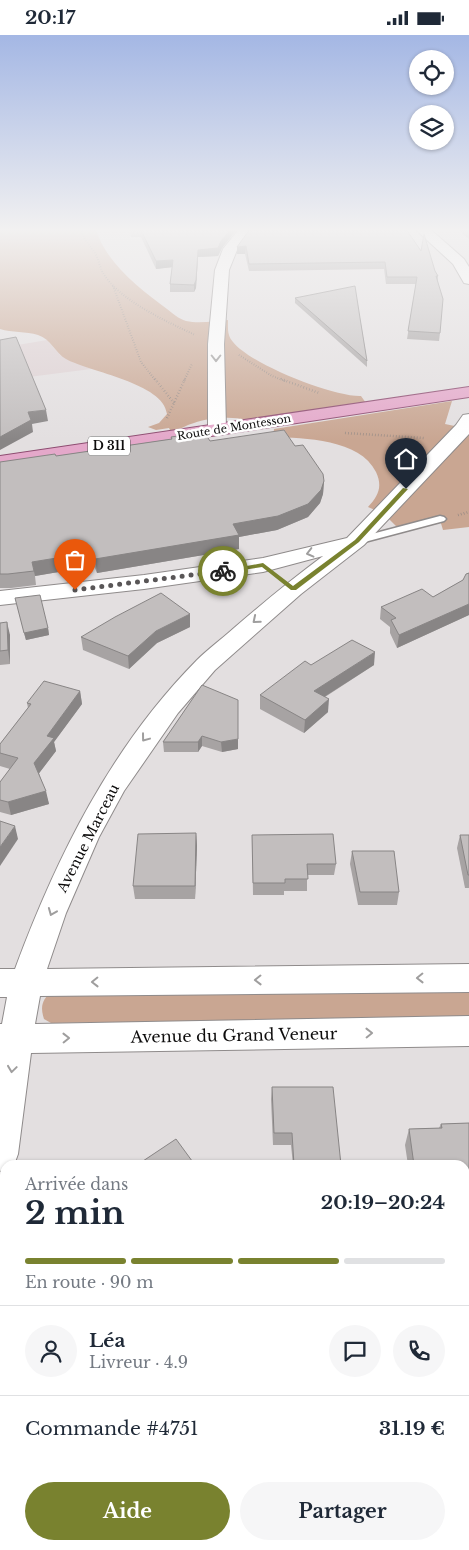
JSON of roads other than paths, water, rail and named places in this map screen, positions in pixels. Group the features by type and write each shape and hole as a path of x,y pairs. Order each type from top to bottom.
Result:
{"main road":[{"name":"Route de Montesson","path":"0,462 469,392"}],"street":[{"path":"217,429 209,341 219,300"},
{"name":"Avenue Marceau","path":"0,1154 13,983 51,913 85,837 112,786 169,707 206,665 293,589 357,541 463,429"},
{"path":"0,598 144,582 263,565 357,541"},
{"path":"263,565 293,589"},
{"path":"13,983 469,978"},
{"name":"Avenue du Grand Veneur","path":"8,1039 469,1031"}],"lane":[{"path":"357,541 440,519"}]}
